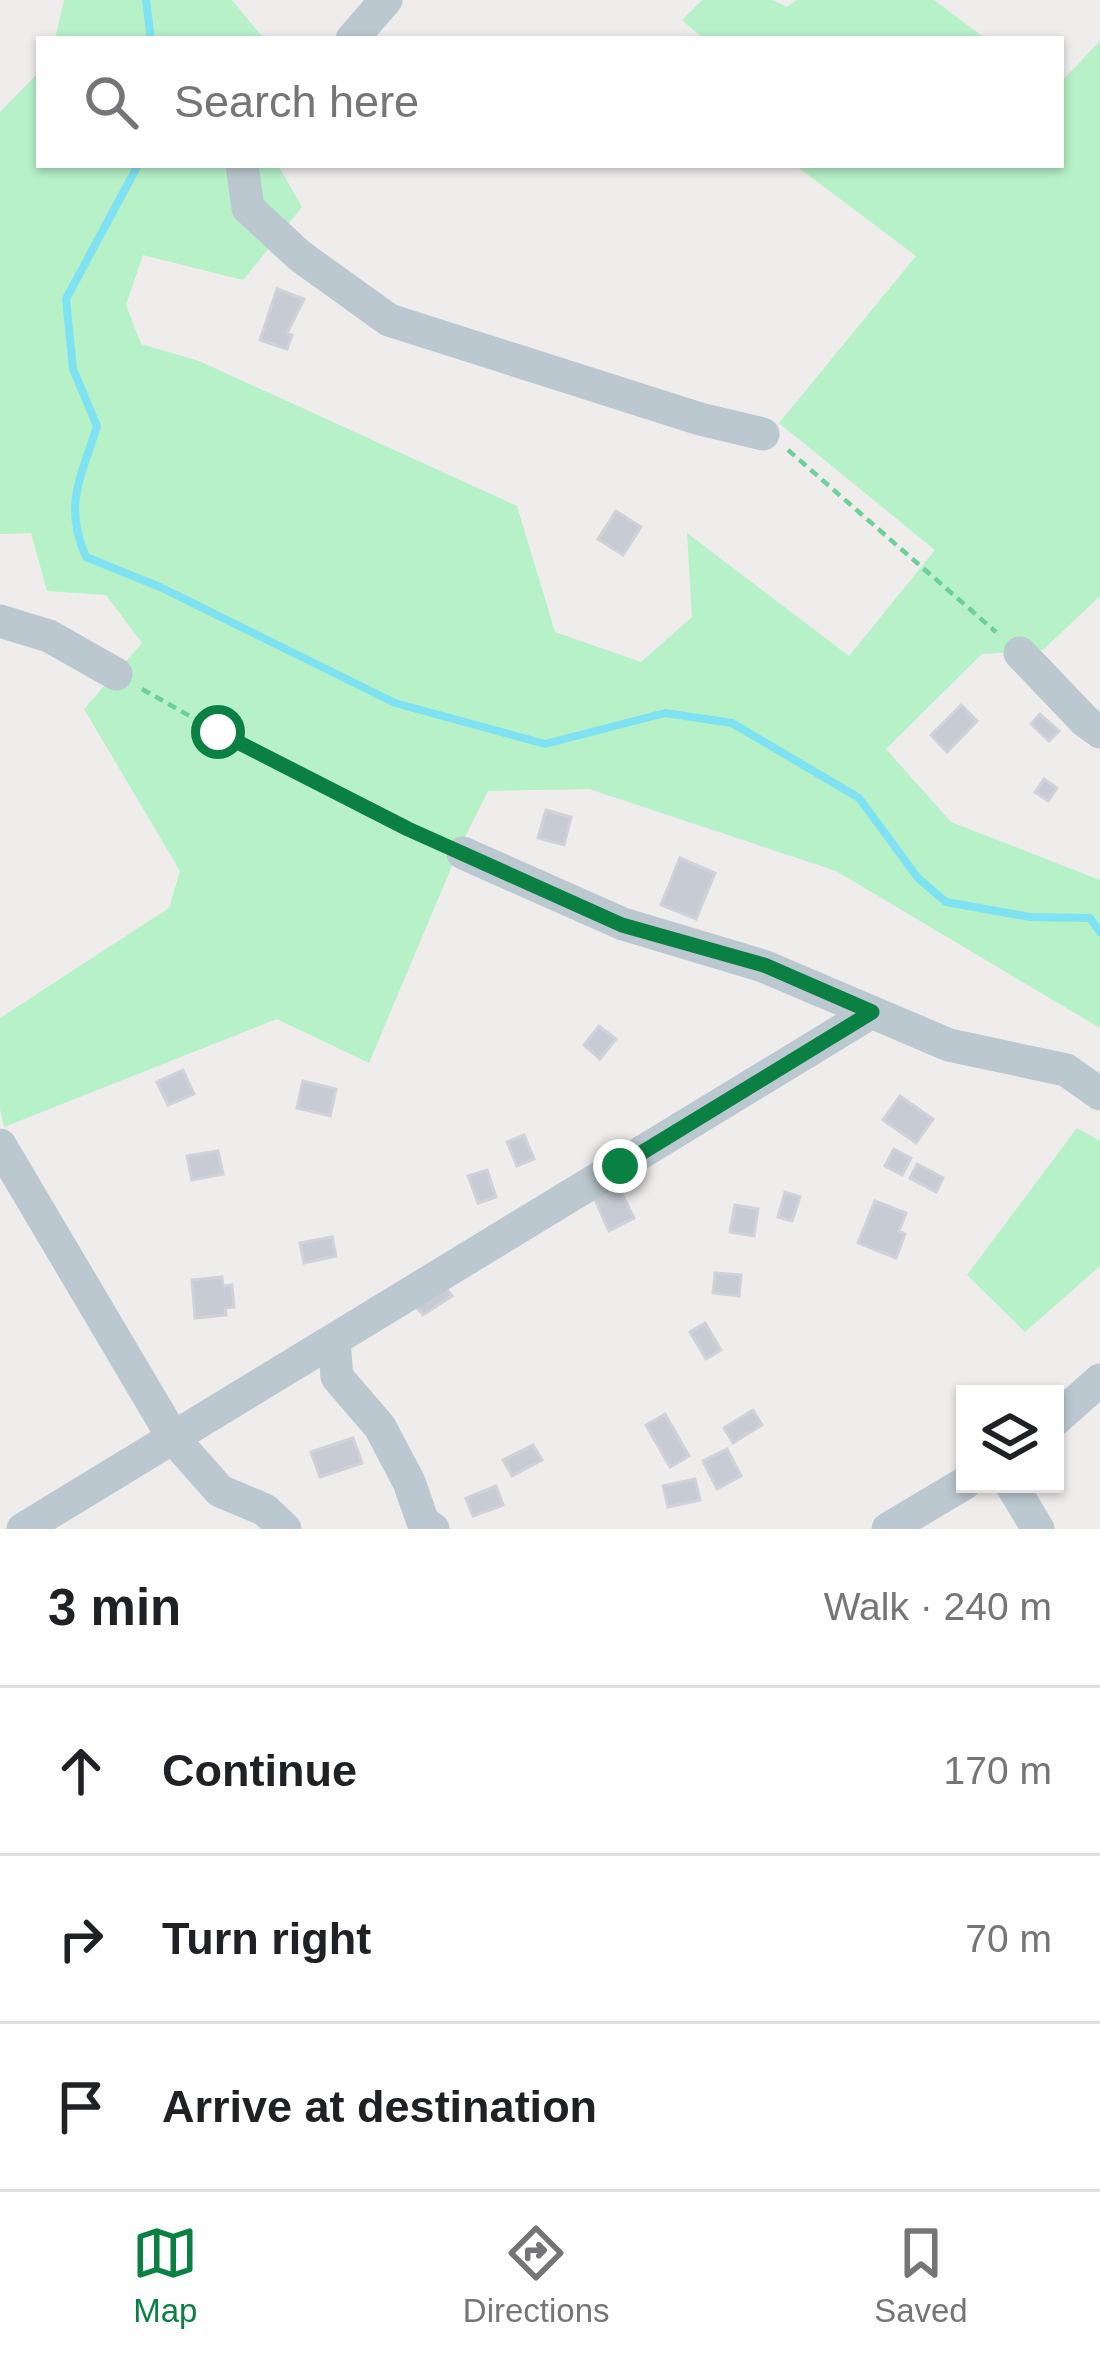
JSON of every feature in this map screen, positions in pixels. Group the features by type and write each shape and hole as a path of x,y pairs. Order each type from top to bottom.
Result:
{"street":[{"path":"355,36 386,0"},
{"path":"242,168 248,208 300,256 389,320 680,413 764,434"},
{"path":"0,621 49,635 116,674"},
{"path":"1021,653 1100,732"},
{"path":"463,853 622,925 764,965 949,1045 1066,1070 1100,1094"},
{"path":"23,1529 872,1012"},
{"path":"0,1145 174,1439 220,1491 266,1510 285,1529"},
{"path":"334,1342 337,1377 380,1427 426,1527"},
{"path":"1064,1412 1100,1380"},
{"path":"888,1529 956,1488"},
{"path":"1016,1493 1038,1529"}],"path":[{"path":"764,434 804,460 1021,653"},
{"path":"116,674 218,732 463,853"}],"green space":[{"path":"64,0 232,0 262,36 56,36"},
{"path":"702,0 773,0 787,7 797,0 934,0 982,36 701,36 682,20"},
{"path":"1100,41 1100,596 1043,650 982,654 886,749 951,822 1100,880 1100,1028 836,871 589,789 488,791 369,1063 277,1019 4,1127 0,1018 169,908 180,871 84,709 142,643 106,595 47,591 31,533 0,534 0,112 36,75 36,168 280,168 302,207 243,280 143,255 126,305 141,344 199,361 517,506 555,632 641,662 692,617 687,533 849,656 935,550 779,423 916,256 799,168 1064,168 1064,79"},
{"path":"1077,1128 1100,1141 1100,1266 1025,1332 967,1275"}],"building":[{"path":"277,289 304,299 287,333 292,335 287,349 260,340"},
{"path":"616,511 641,527 623,555 598,539"},
{"path":"961,705 977,721 947,752 931,735"},
{"path":"1040,714 1059,731 1049,741 1031,724"},
{"path":"1044,779 1057,788 1048,801 1035,792"},
{"path":"546,810 571,817 564,845 538,838"},
{"path":"680,858 715,873 696,919 661,905"},
{"path":"599,1026 616,1039 600,1059 584,1045"},
{"path":"183,1070 194,1094 168,1105 157,1082"},
{"path":"303,1081 336,1089 330,1116 297,1108"},
{"path":"900,1096 933,1119 916,1143 883,1120"},
{"path":"524,1135 534,1159 517,1166 507,1142"},
{"path":"894,1149 911,1158 902,1175 885,1166"},
{"path":"218,1151 223,1174 192,1180 187,1156"},
{"path":"917,1164 943,1178 936,1192 910,1178"},
{"path":"487,1170 496,1197 478,1203 468,1176"},
{"path":"617,1184 634,1218 609,1231 593,1195"},
{"path":"785,1192 800,1197 792,1221 778,1217"},
{"path":"875,1201 906,1213 896,1258 858,1243"},
{"path":"735,1205 758,1209 754,1236 730,1232"},
{"path":"332,1237 336,1256 304,1263 300,1243"},
{"path":"715,1273 741,1275 739,1296 713,1293"},
{"path":"222,1277 223,1286 232,1285 234,1307 225,1308 226,1315 195,1318 192,1280"},
{"path":"445,1286 452,1296 423,1315 415,1305"},
{"path":"705,1323 721,1350 706,1359 690,1332"},
{"path":"753,1410 762,1425 733,1443 724,1428"},
{"path":"665,1414 689,1456 670,1467 646,1425"},
{"path":"353,1438 362,1463 320,1477 311,1452"},
{"path":"533,1445 542,1460 512,1476 503,1460"},
{"path":"727,1449 741,1476 717,1489 703,1461"},
{"path":"695,1479 700,1500 668,1507 663,1486"},
{"path":"496,1486 503,1505 473,1516 466,1498"}],"waterway":[{"path":"146,0 151,36"},
{"path":"136,168 66,299 73,369 97,426 75,506 86,557 160,587 395,703 545,744 665,713 732,723 859,798 918,878 946,902 1030,917 1090,918 1100,932"}],"route":[{"path":"218,732 408,829 622,925 764,965 872,1012 620,1166"}]}
